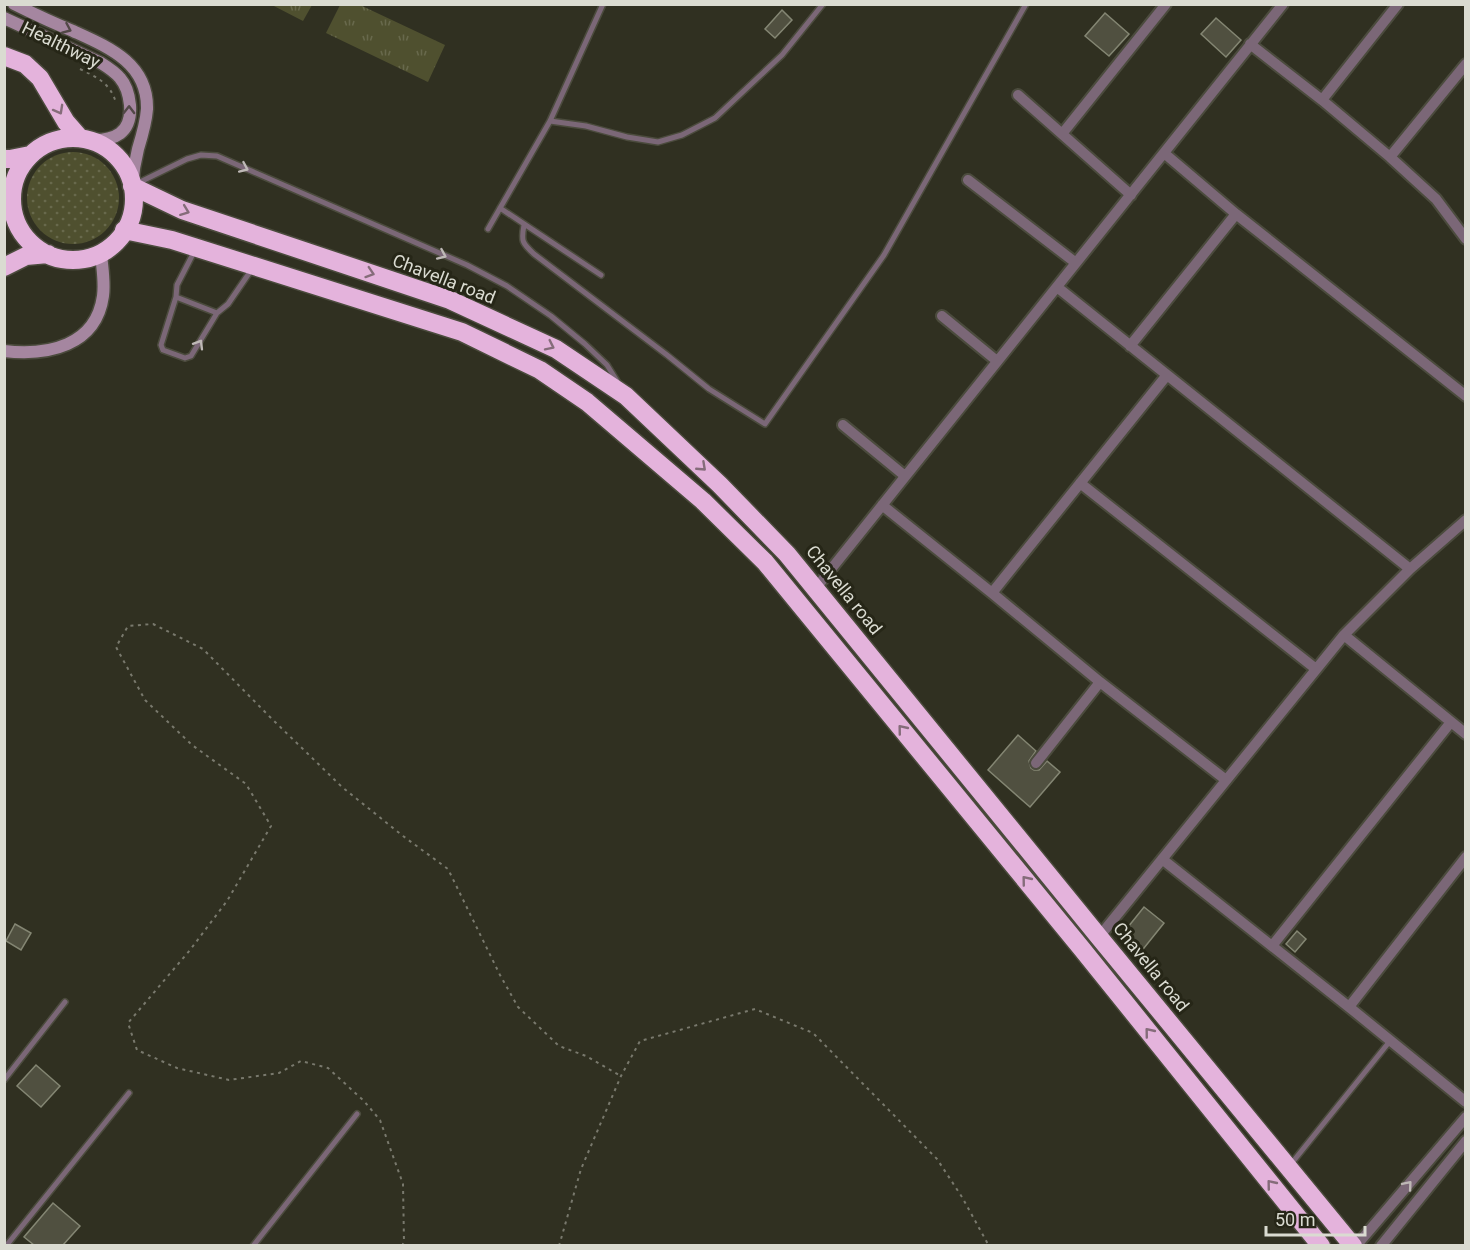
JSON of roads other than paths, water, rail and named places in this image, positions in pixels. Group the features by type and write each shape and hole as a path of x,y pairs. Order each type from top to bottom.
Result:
{"highway":[{"path":"4,56 25,64 40,78 66,122 85,139"},
{"path":"62,139 85,139 102,145 121,161 128,172 134,202 131,220 113,245 101,253 84,259 66,259 48,254 30,242 18,225 8,199 20,170 30,155 45,144 62,139"},
{"path":"4,159 30,155"},
{"name":"Chavella road","path":"132,186 182,210 450,300 556,349 626,396 720,485 788,554 1099,937 1354,1245"},
{"path":"124,230 196,247 462,332 540,370 586,402 703,501 765,562 1321,1245"},
{"path":"4,267 26,256 48,254"},
{"path":"938,774 955,760"}],"main road":[{"path":"14,4 105,46 122,57 136,73 145,93 147,106 132,186"},
{"path":"4,18 102,63 119,76 129,97 130,119 126,127 120,134 102,141 85,139"},
{"path":"4,351 24,354 58,349 78,339 95,321 103,295 101,253"}],"street":[{"path":"1062,134 1166,4"},
{"path":"816,588 1283,4"},
{"path":"1322,100 1398,4"},
{"path":"1250,44 1390,157 1436,199 1466,239"},
{"path":"1390,157 1466,64"},
{"path":"1018,95 1131,195"},
{"path":"1164,153 1236,214 1466,396"},
{"path":"968,180 1076,263"},
{"path":"1130,346 1236,214"},
{"path":"1057,287 1410,569"},
{"path":"942,316 997,361"},
{"path":"992,593 1167,375"},
{"path":"843,425 906,476"},
{"path":"1080,483 1316,669"},
{"path":"882,505 1100,682 1226,780"},
{"path":"1099,937 1344,635 1410,569 1466,520"},
{"path":"1344,635 1466,734"},
{"path":"1035,763 1100,682"},
{"path":"1272,946 1450,722"},
{"path":"1349,1007 1466,857"},
{"path":"1162,859 1466,1102"},
{"path":"1354,1245 1466,1116"},
{"path":"1381,1245 1466,1142"}],"lane":[{"path":"488,229 550,121 603,4"},
{"path":"550,121 586,126 627,137 658,142 682,135 715,118 782,55 823,4"},
{"path":"524,225 522,237 524,246 709,389 765,424 884,255 1026,4"},
{"path":"132,186 187,159 201,155 217,156 467,265 507,286 551,316 585,344 607,365 626,396"},
{"path":"500,208 601,275"},
{"path":"196,247 177,285 176,297 161,345 163,350 185,358 191,356 217,314 228,304 254,266"},
{"path":"176,297 217,314"},
{"path":"4,1080 65,1002"},
{"path":"1288,1167 1390,1041"},
{"path":"6,1245 129,1093"},
{"path":"253,1245 357,1114"}]}
